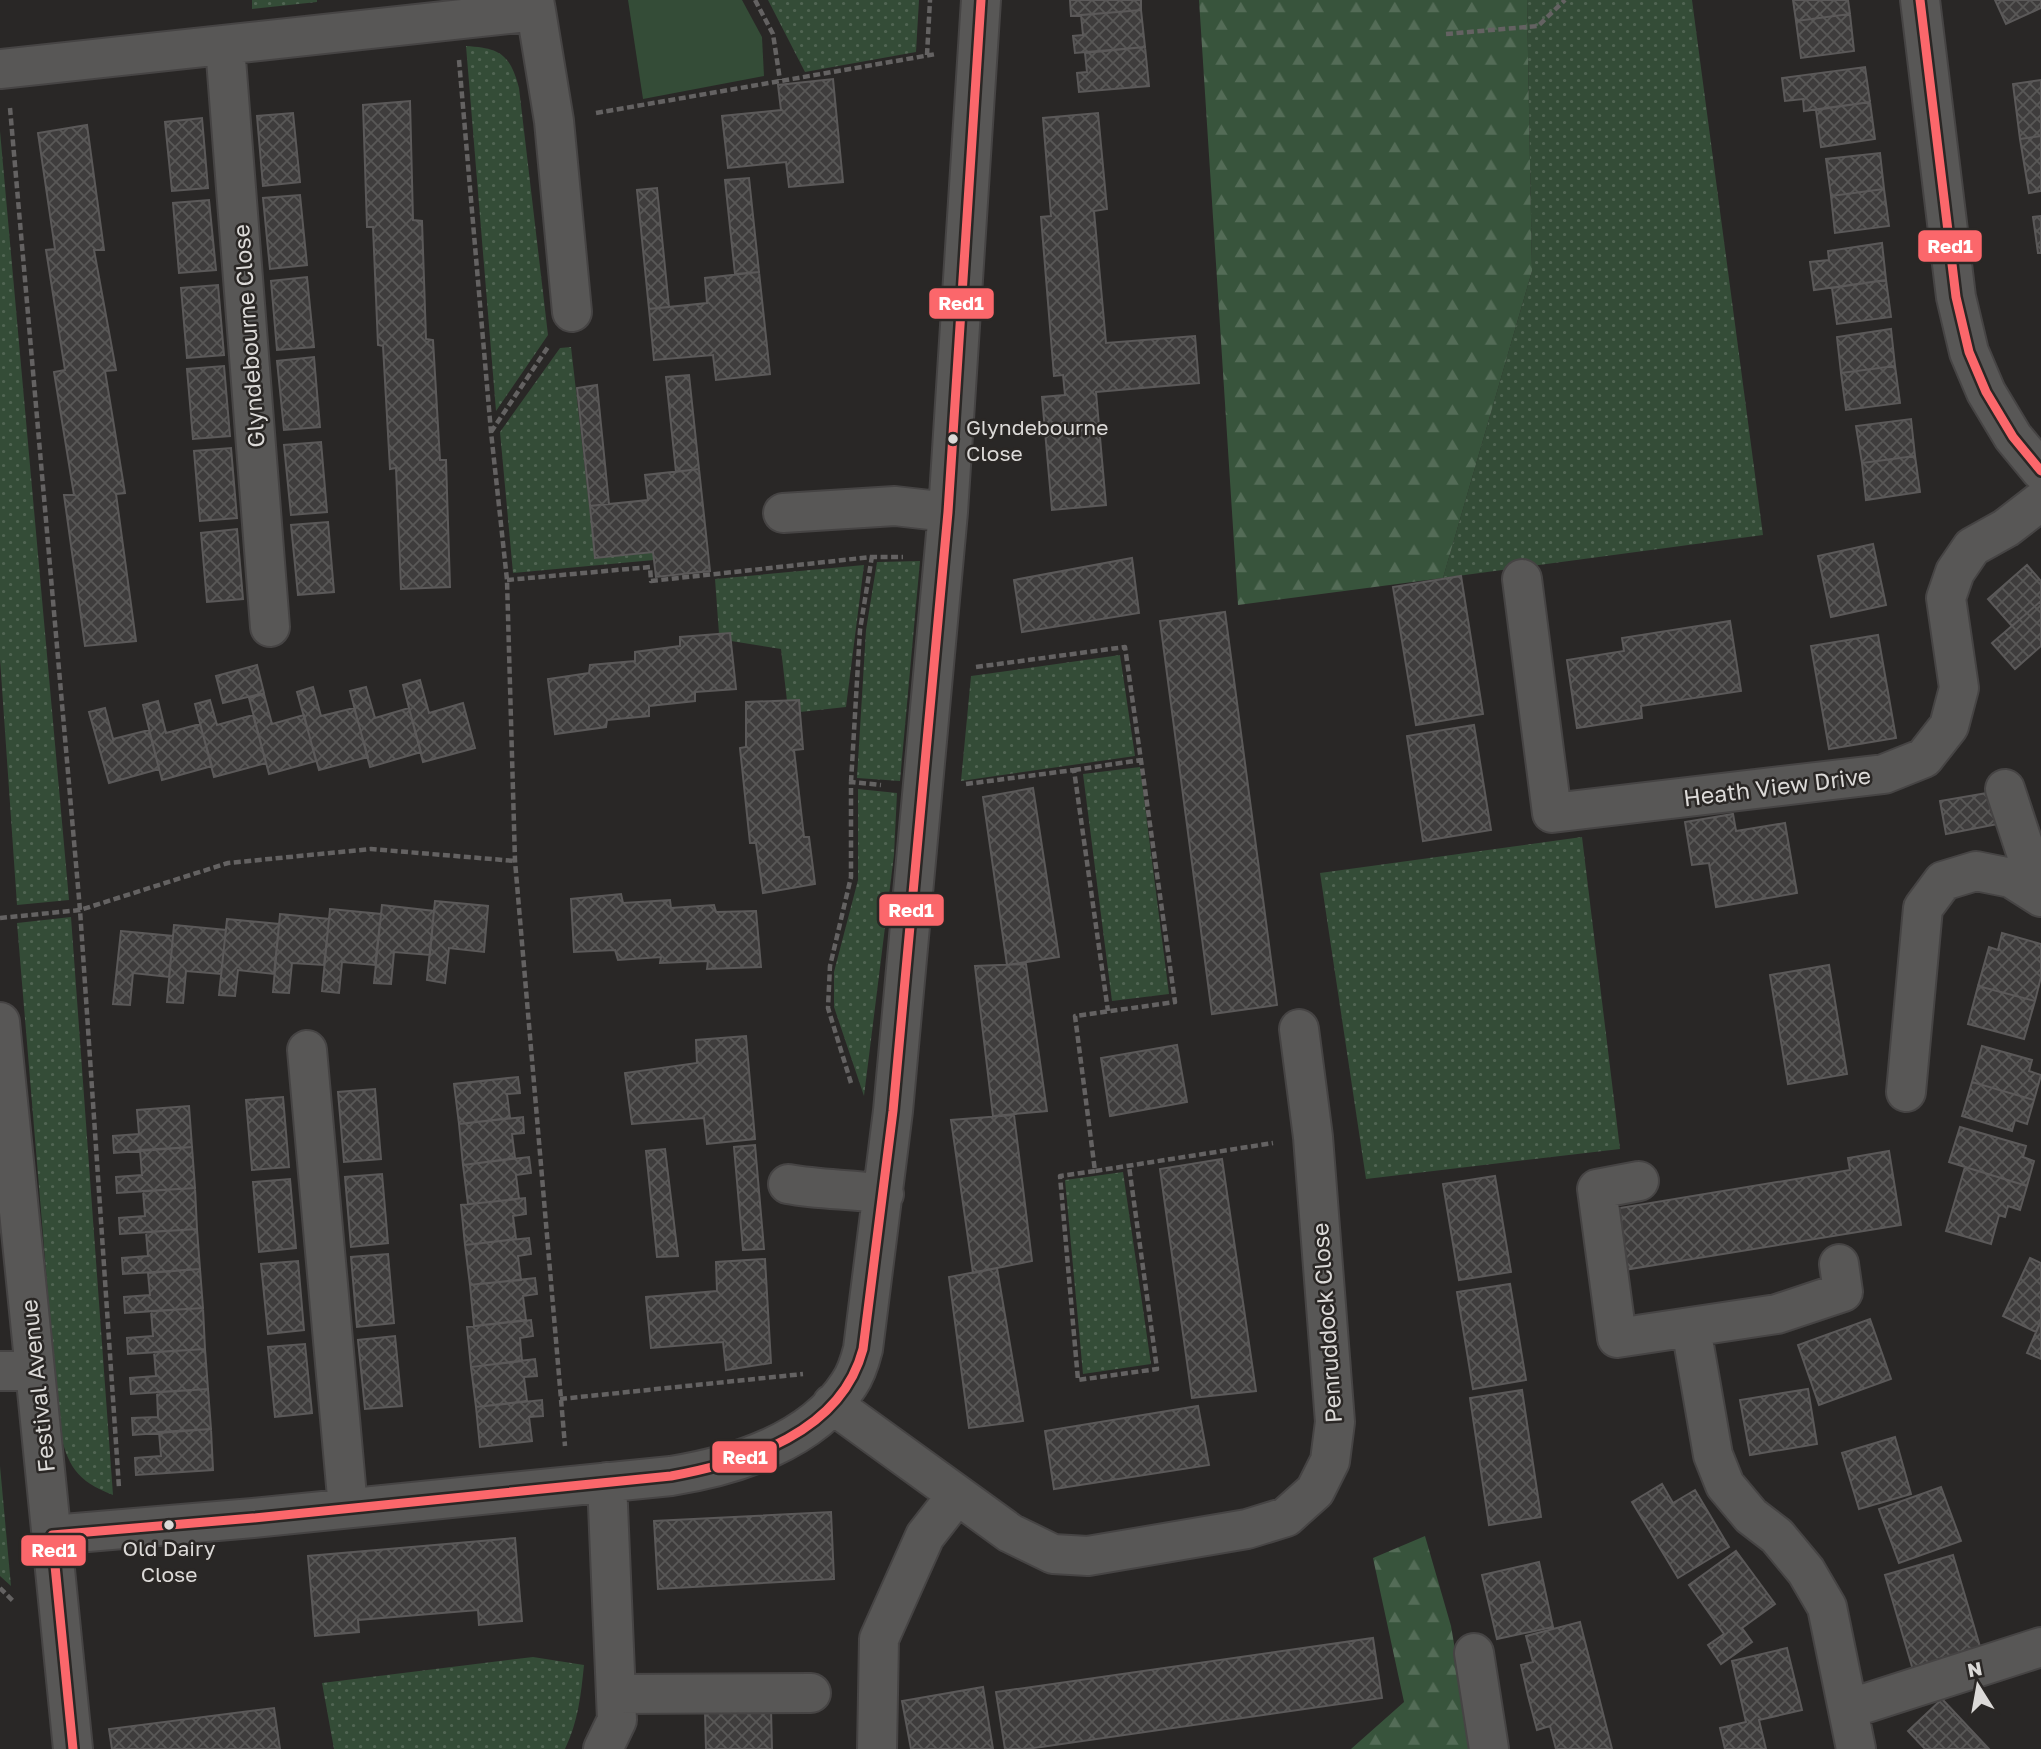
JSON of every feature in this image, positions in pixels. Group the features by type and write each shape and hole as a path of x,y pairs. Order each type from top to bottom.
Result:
{"street":[{"path":"52,1535 348,1508 710,1470 778,1444 809,1424 849,1385 858,1368 863,1349 884,1194 920,838 948,512 981,0"},
{"path":"1920,0 1956,297 1969,352 1986,392 2013,437 2041,471"},
{"path":"3,69 455,20 535,5 554,121 572,312"},
{"name":"Glyndebourne Close","path":"225,46 270,627"},
{"name":"Heath View Drive","path":"1522,579 1552,813 1884,774 1924,758 1950,726 1959,688 1946,598 1955,572 1972,547 2006,528 2041,502"},
{"path":"783,513 895,506 948,512"},
{"path":"2005,789 2041,896"},
{"path":"1906,1092 1923,908 1944,881 1976,870 2011,878 2041,896"},
{"name":"Festival Avenue","path":"0,1023 18,1370 52,1535 74,1749"},
{"name":"Penruddock Close","path":"832,1404 1010,1532 1053,1554 1088,1556 1247,1529 1286,1517 1315,1492 1330,1461 1335,1422 1312,1137 1299,1029"},
{"path":"307,1050 348,1508"},
{"path":"1639,1181 1597,1189 1617,1338 1777,1314 1843,1292 1839,1264"},
{"path":"789,1184 823,1190 884,1194"},
{"path":"1691,1328 1713,1455 1725,1485 1751,1516 1777,1536 1806,1571 1827,1607 1856,1749"},
{"path":"603,1749 617,1720 607,1482"},
{"path":"877,1749 879,1639 925,1536 957,1495"},
{"path":"1848,1709 2041,1647"},
{"path":"1474,1653 1489,1749"},
{"path":"616,1694 811,1693"}],"path":[{"path":"755,0 773,34 780,80"},
{"path":"927,55 930,0"},
{"path":"1446,34 1538,26 1565,0"},
{"path":"455,20 491,432 507,580 515,860 568,1486"},
{"path":"554,121 927,55 978,50"},
{"path":"3,69 80,909 121,1529"},
{"path":"491,432 572,312"},
{"path":"851,782 860,631 879,507"},
{"path":"507,580 650,567 651,581 871,558 944,556"},
{"path":"933,672 1125,647 1175,1002 1075,1016 1096,1171"},
{"path":"1074,770 1141,760"},
{"path":"0,918 80,909 228,863 371,849 515,860"},
{"path":"1129,1166 1157,1369 1078,1380 1060,1176 1312,1137"},
{"path":"561,1399 858,1368"}],"green space":[{"path":"252,0 317,0 317,2 252,9"},
{"path":"628,0 742,0 762,37 764,76 643,99"},
{"path":"768,0 919,0 916,52 805,72"},
{"path":"1199,0 1527,0 1532,271 1443,578 1238,605"},
{"path":"1527,0 1692,0 1763,535 1443,578 1532,271"},
{"path":"466,46 495,51 502,55 516,77 548,335 496,411"},
{"path":"0,131 69,900 17,905 0,659"},
{"path":"571,347 595,557 653,552 654,560 513,573 500,432 560,348"},
{"path":"920,561 900,781 857,778 866,630 877,562"},
{"path":"864,565 846,707 800,712 799,700 787,701 781,649 731,641 730,633 719,634 715,579"},
{"path":"1120,655 1135,756 961,781 971,676"},
{"path":"1140,767 1169,994 1112,1001 1083,774"},
{"path":"858,789 897,793 894,855 864,1096 834,1007 834,972 858,880"},
{"path":"1582,837 1620,1149 1366,1179 1320,873"},
{"path":"71,917 113,1495 90,1484 75,1470 66,1452 59,1427 17,923"},
{"path":"1123,1172 1151,1364 1083,1374 1065,1180"},
{"path":"0,1466 11,1586 0,1576"},
{"path":"1425,1536 1451,1626 1472,1749 1351,1749 1404,1702 1373,1558"},
{"path":"533,1657 584,1665 576,1718 565,1749 334,1749 322,1683"}],"building":[{"path":"1070,0 1141,0 1141,10 1071,16"},
{"path":"1793,0 1848,0 1850,14 1796,21"},
{"path":"1995,0 2041,0 2041,8 2006,24"},
{"path":"1141,10 1145,47 1075,53 1073,36 1083,35 1081,15"},
{"path":"1850,14 1854,51 1801,58 1796,21"},
{"path":"1145,47 1149,86 1079,92 1077,73 1087,72 1085,53"},
{"path":"1865,67 1870,102 1804,111 1803,99 1785,101 1782,78"},
{"path":"833,79 843,182 789,187 786,162 728,168 722,116 781,110 778,85"},
{"path":"2041,80 2041,136 2020,139 2013,84"},
{"path":"410,101 413,220 422,221 426,339 433,340 440,460 446,460 450,587 401,589 396,468 390,469 383,346 378,345 373,227 367,227 363,105"},
{"path":"1870,102 1875,139 1821,147 1816,110"},
{"path":"293,113 300,182 263,186 257,116"},
{"path":"1098,113 1107,209 1094,211 1106,343 1195,336 1199,383 1096,392 1106,505 1052,510 1042,397 1065,395 1063,375 1054,376 1041,217 1051,216 1043,118"},
{"path":"202,118 208,188 172,191 165,122"},
{"path":"87,125 104,250 94,250 116,370 105,371 125,493 116,494 136,641 85,646 64,495 74,495 54,372 65,370 46,250 55,249 38,133"},
{"path":"2041,136 2041,191 2029,193 2020,139"},
{"path":"1880,153 1884,189 1831,196 1826,159"},
{"path":"749,178 759,272 735,274 725,180"},
{"path":"657,188 669,307 649,309 637,190"},
{"path":"1884,189 1889,226 1835,233 1831,196"},
{"path":"300,195 307,265 270,269 263,198"},
{"path":"209,200 216,270 179,273 173,203"},
{"path":"2041,216 2041,253 2038,253 2033,217"},
{"path":"1882,243 1886,280 1814,290 1810,262 1829,260 1828,251"},
{"path":"759,272 770,374 716,380 713,355 654,360 649,309 707,303 705,278"},
{"path":"307,277 314,347 277,350 271,281"},
{"path":"1886,280 1891,317 1837,324 1832,288"},
{"path":"218,285 224,355 187,358 181,288"},
{"path":"1891,329 1895,366 1841,373 1837,337"},
{"path":"314,357 320,427 284,430 277,361"},
{"path":"224,366 230,436 193,439 187,369"},
{"path":"1895,366 1900,403 1846,410 1841,373"},
{"path":"689,375 699,469 676,472 666,377"},
{"path":"597,385 609,504 590,506 577,388"},
{"path":"1911,419 1915,456 1862,463 1856,426"},
{"path":"321,442 327,512 291,515 284,445"},
{"path":"231,448 237,518 200,521 194,451"},
{"path":"1915,456 1920,492 1866,500 1862,463"},
{"path":"699,469 710,571 656,577 653,552 595,558 590,506 648,500 645,475"},
{"path":"328,522 334,592 298,595 291,525"},
{"path":"237,529 243,599 207,602 201,533"},
{"path":"1873,544 1886,605 1831,617 1818,556"},
{"path":"1132,558 1139,613 1022,632 1014,580"},
{"path":"2027,565 2041,581 2041,601 2012,626 1988,599"},
{"path":"1461,576 1483,714 1416,725 1393,587"},
{"path":"2041,601 2041,646 2015,669 1992,643"},
{"path":"1225,612 1277,1005 1212,1014 1160,621"},
{"path":"1730,621 1741,691 1641,706 1642,718 1577,728 1567,660 1624,651 1622,638"},
{"path":"730,633 736,689 695,692 695,701 649,706 649,716 607,720 606,727 555,734 548,679 589,673 590,665 635,661 635,652 680,646 680,637"},
{"path":"1878,635 1896,738 1829,749 1811,646"},
{"path":"257,665 264,693 223,703 216,676"},
{"path":"420,680 429,713 463,703 475,748 423,762 403,685"},
{"path":"313,687 321,716 354,708 368,757 319,770 297,692"},
{"path":"366,687 375,718 409,708 421,752 370,767 350,691"},
{"path":"264,694 272,724 304,715 316,761 269,774 249,698"},
{"path":"210,700 217,725 253,715 266,763 214,777 195,704"},
{"path":"799,700 803,749 794,750 804,837 809,837 815,884 763,893 756,843 750,843 740,748 746,747 746,702"},
{"path":"158,701 166,733 200,724 212,766 162,780 143,705"},
{"path":"105,708 113,739 149,730 159,769 109,783 89,712"},
{"path":"1474,725 1491,830 1423,841 1407,736"},
{"path":"1033,788 1059,957 1007,965 983,797"},
{"path":"1993,792 1998,824 1946,834 1940,801"},
{"path":"1733,814 1736,831 1785,823 1797,893 1716,907 1709,863 1692,865 1685,822"},
{"path":"621,894 623,903 670,900 671,908 714,905 716,912 756,911 761,967 707,969 708,961 660,963 661,957 618,960 615,950 574,952 571,899"},
{"path":"435,901 488,906 484,952 449,948 445,983 427,980"},
{"path":"382,905 434,911 430,955 394,952 391,984 374,983"},
{"path":"330,909 381,914 375,965 342,962 339,993 322,991"},
{"path":"280,914 329,919 324,965 292,963 289,993 273,992"},
{"path":"227,919 279,924 274,974 238,970 235,996 219,995"},
{"path":"174,925 226,930 221,974 186,971 183,1003 167,1002"},
{"path":"121,931 173,936 169,977 133,973 130,1005 113,1004"},
{"path":"2002,933 2041,944 2041,977 2035,1001 1978,986 1989,947 1998,950"},
{"path":"1026,964 1047,1111 993,1116 975,966"},
{"path":"1829,965 1847,1074 1788,1084 1770,975"},
{"path":"1978,986 2035,1001 2024,1039 1968,1024"},
{"path":"746,1036 755,1139 707,1144 704,1118 632,1124 625,1073 697,1063 696,1040"},
{"path":"1177,1045 1187,1102 1110,1116 1101,1058"},
{"path":"1982,1046 2032,1060 2029,1071 2041,1075 2034,1100 1972,1082"},
{"path":"518,1077 520,1093 507,1094 510,1118 459,1124 454,1084"},
{"path":"1972,1082 2034,1100 2027,1124 2015,1120 2012,1131 1962,1116"},
{"path":"375,1089 381,1159 344,1162 338,1092"},
{"path":"283,1097 289,1167 252,1170 246,1100"},
{"path":"189,1106 192,1147 114,1153 113,1136 139,1134 137,1110"},
{"path":"1014,1115 1032,1261 973,1273 951,1120"},
{"path":"523,1117 524,1133 512,1134 515,1158 463,1165 459,1124"},
{"path":"1960,1127 2026,1146 2023,1157 2034,1161 2027,1186 1949,1162"},
{"path":"755,1145 764,1249 743,1250 734,1147"},
{"path":"192,1147 195,1188 117,1193 116,1177 142,1175 140,1150"},
{"path":"665,1149 678,1256 657,1257 646,1151"},
{"path":"1889,1151 1901,1225 1624,1270 1614,1209 1850,1170 1848,1158"},
{"path":"529,1157 531,1173 516,1175 519,1199 468,1204 463,1165"},
{"path":"1222,1159 1256,1391 1192,1398 1160,1169"},
{"path":"1965,1167 2027,1186 2020,1210 2008,1206 2005,1217 1999,1215 1991,1244 1946,1231"},
{"path":"382,1174 388,1243 351,1247 345,1177"},
{"path":"1495,1176 1511,1272 1459,1280 1443,1184"},
{"path":"290,1179 296,1248 259,1252 253,1182"},
{"path":"195,1188 197,1229 120,1234 119,1218 145,1216 143,1191"},
{"path":"525,1198 526,1214 513,1216 516,1239 465,1245 461,1205"},
{"path":"197,1229 200,1269 123,1274 122,1258 148,1256 146,1232"},
{"path":"529,1238 531,1254 518,1256 521,1280 470,1285 465,1245"},
{"path":"388,1254 394,1323 357,1327 351,1257"},
{"path":"2030,1258 2041,1263 2041,1321 2036,1332 2003,1316"},
{"path":"765,1259 771,1363 726,1370 723,1342 651,1348 646,1297 717,1291 716,1262"},
{"path":"298,1261 304,1330 268,1334 261,1264"},
{"path":"997,1268 1023,1421 969,1428 949,1277"},
{"path":"200,1269 203,1308 125,1313 124,1297 150,1295 148,1273"},
{"path":"535,1278 537,1294 523,1296 526,1320 474,1326 470,1285"},
{"path":"1510,1284 1526,1380 1473,1389 1457,1292"},
{"path":"203,1308 205,1349 128,1354 127,1338 153,1336 151,1311"},
{"path":"1870,1319 1891,1379 1819,1405 1798,1345"},
{"path":"531,1320 533,1336 520,1338 522,1361 471,1367 467,1327"},
{"path":"2041,1321 2041,1359 2027,1353"},
{"path":"395,1336 402,1406 365,1409 358,1340"},
{"path":"305,1344 312,1413 275,1417 268,1347"},
{"path":"205,1349 208,1389 131,1394 130,1378 156,1376 154,1352"},
{"path":"535,1359 537,1376 524,1377 527,1401 476,1407 471,1367"},
{"path":"208,1389 211,1429 133,1435 132,1418 158,1417 157,1392"},
{"path":"1808,1389 1817,1444 1750,1455 1740,1400"},
{"path":"1522,1390 1541,1517 1489,1525 1470,1398"},
{"path":"542,1400 543,1416 529,1417 532,1441 480,1447 476,1407"},
{"path":"1198,1406 1209,1465 1054,1489 1045,1431"},
{"path":"211,1429 213,1470 136,1475 135,1458 161,1456 159,1432"},
{"path":"1895,1437 1911,1494 1859,1509 1842,1453"},
{"path":"1662,1484 1673,1503 1695,1490 1729,1547 1678,1578 1632,1502"},
{"path":"1941,1487 1961,1541 1899,1563 1879,1509"},
{"path":"831,1512 834,1579 658,1589 654,1521"},
{"path":"515,1538 522,1621 479,1625 478,1610 358,1620 359,1632 315,1636 308,1556"},
{"path":"1736,1551 1775,1604 1742,1628 1752,1642 1721,1664 1708,1645 1724,1634 1689,1585"},
{"path":"1953,1555 1981,1650 1913,1670 1885,1575"},
{"path":"1539,1562 1553,1627 1497,1639 1482,1575"},
{"path":"1580,1622 1612,1749 1556,1749 1550,1726 1537,1730 1528,1696 1521,1665 1533,1662 1526,1636"},
{"path":"1373,1638 1382,1698 1027,1749 1005,1749 996,1692"},
{"path":"1787,1648 1802,1710 1759,1720 1766,1749 1725,1749 1720,1728 1746,1722 1732,1661"},
{"path":"983,1687 993,1749 911,1749 902,1701"},
{"path":"1942,1699 1989,1749 1925,1749 1908,1731"},
{"path":"274,1708 280,1749 112,1749 109,1729"},
{"path":"771,1710 772,1749 706,1749 705,1712"}],"transit line":[{"name":"Red1","path":"73,1749 52,1535 253,1518 671,1476 730,1462 787,1439 813,1422 834,1402 852,1378 863,1349 893,1111 948,512 981,0"},
{"name":"Red1","path":"1920,0 1956,297 1969,352 1986,392 2013,437 2041,471"}],"place":[{"name":"Glyndebourne Close","path":"953,439"},
{"name":"Old Dairy Close","path":"169,1525"}]}
